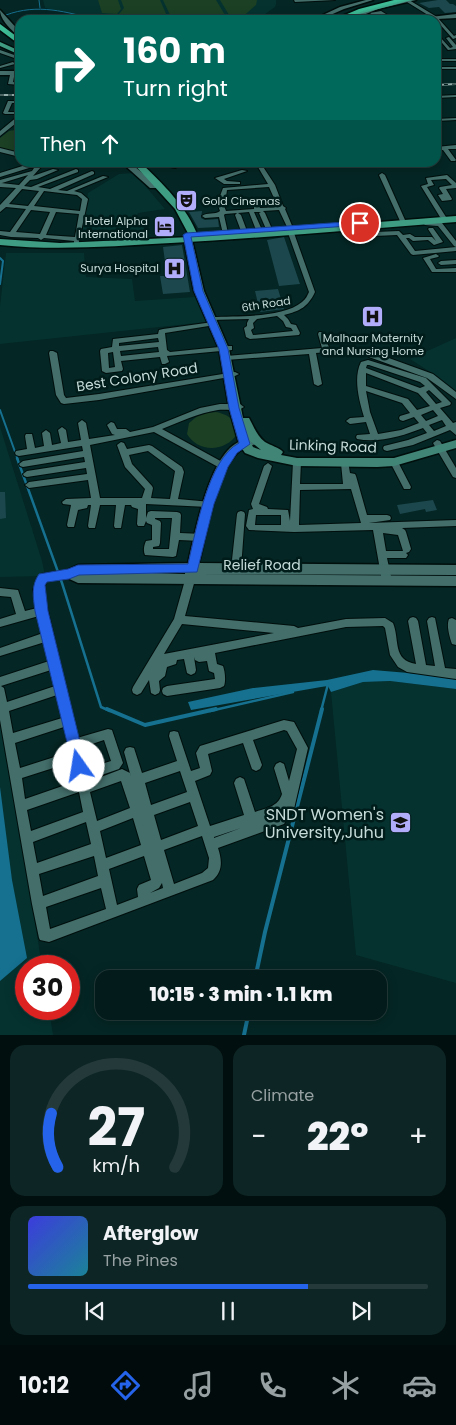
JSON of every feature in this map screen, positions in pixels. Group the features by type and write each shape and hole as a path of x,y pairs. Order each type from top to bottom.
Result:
{"highway":[{"path":"351,15 389,0"},
{"path":"352,15 407,2"},
{"path":"0,26 15,39"},
{"path":"0,36 15,46"}],"main road":[{"path":"0,45 15,53"},
{"path":"138,167 171,204 191,237 201,291 217,321 228,353 237,407 249,442"},
{"path":"0,241 136,241 438,221 456,217"},
{"path":"191,237 225,232 269,229 291,230 402,220 438,221"},
{"name":"Linking Road","path":"455,430 437,442 394,462 297,462 258,454 249,450 249,442 267,449 298,455 375,456 412,446 437,442 456,444"}],"street":[{"path":"324,0 334,11"},
{"path":"295,1 333,0"},
{"path":"326,15 372,0"},
{"path":"407,2 431,15"},
{"path":"407,2 424,15"},
{"path":"0,11 15,30"},
{"path":"375,15 372,13 380,12 385,15"},
{"path":"441,18 456,18"},
{"path":"441,23 449,32 449,38 453,44"},
{"path":"0,51 15,55"},
{"path":"441,62 454,66"},
{"path":"0,67 14,64"},
{"path":"441,67 454,66"},
{"path":"0,73 15,74"},
{"path":"15,75 12,76 10,84 15,84"},
{"path":"441,97 456,96"},
{"path":"15,102 10,102 5,113 15,112"},
{"path":"0,116 15,112"},
{"path":"441,120 456,119"},
{"path":"0,134 15,121"},
{"path":"441,148 456,147"},
{"path":"444,148 453,160"},
{"path":"0,150 15,154"},
{"path":"1,173 24,167"},
{"path":"0,210 38,167"},
{"path":"130,167 154,184 155,178 145,167"},
{"path":"261,167 283,208 291,230"},
{"path":"29,178 35,178 55,170"},
{"path":"0,184 34,171"},
{"path":"29,189 76,171"},
{"path":"244,171 218,178 232,183 271,183"},
{"path":"52,191 92,173"},
{"path":"382,175 402,220"},
{"path":"68,192 105,177"},
{"path":"456,186 448,177 425,179 431,185 424,188 438,221 456,245"},
{"path":"225,232 219,200 223,196 224,190 271,183"},
{"path":"0,184 20,188 68,192 79,194 85,199 76,242 0,233"},
{"path":"456,186 442,187 441,195 456,194"},
{"path":"253,187 256,193"},
{"path":"11,235 42,190"},
{"path":"257,230 256,204 266,200"},
{"path":"3,205 82,214"},
{"path":"206,216 283,208"},
{"path":"41,238 54,210"},
{"path":"255,212 269,229"},
{"path":"237,215 243,231"},
{"path":"438,221 440,242 434,243 430,238 413,239 410,236 402,236 396,233 374,231 438,221"},
{"path":"438,221 456,238"},
{"name":"6th Road","path":"217,321 276,316 297,310 307,302 312,292 291,230"},
{"path":"402,236 413,253 456,249"},
{"path":"456,254 426,258 435,272 456,270"},
{"path":"441,263 456,262"},
{"path":"276,316 286,320 288,326"},
{"path":"256,317 250,323 251,328 262,335 270,330 280,334 297,333 294,326 288,326 280,334"},
{"path":"164,362 158,330 161,328 217,321"},
{"path":"217,321 163,331 161,338 164,351 170,354 326,350 321,334"},
{"path":"159,336 120,337 114,341 116,350 118,369 106,370 104,351 116,350 161,344"},
{"path":"312,351 318,384"},
{"name":"Best Colony Road","path":"54,353 60,395 64,401 99,397 232,374"},
{"path":"117,359 163,354"},
{"path":"372,355 430,376 456,396"},
{"path":"403,418 447,403 423,380 366,362 362,369 361,387 367,416 387,449 412,446"},
{"path":"380,393 385,368"},
{"path":"362,369 421,391 455,430"},
{"path":"396,397 404,384"},
{"path":"421,391 430,386"},
{"path":"361,387 405,401 425,424 456,475"},
{"path":"19,453 155,429 203,410 237,407"},
{"path":"350,421 375,412"},
{"path":"360,437 402,433 443,417"},
{"path":"82,424 96,503 92,526"},
{"path":"110,425 117,433 138,432"},
{"path":"155,429 223,466"},
{"path":"62,430 65,445"},
{"path":"46,433 48,448"},
{"path":"402,433 412,446"},
{"path":"29,436 31,451"},
{"path":"137,690 178,620 208,504 223,466 233,451 249,442"},
{"path":"146,501 149,488 131,469 124,451 149,448 179,469 180,472 171,502"},
{"path":"23,464 88,453"},
{"path":"290,529 291,515 298,486 297,462"},
{"path":"394,462 407,487"},
{"path":"298,486 348,487 347,463"},
{"path":"347,463 382,554 386,575"},
{"path":"27,474 90,464"},
{"path":"268,466 255,504 256,508 291,515"},
{"path":"29,485 92,476"},
{"path":"171,502 173,488"},
{"path":"66,502 121,503 146,501 208,504"},
{"path":"71,525 74,506 96,503"},
{"path":"121,503 142,505 142,524"},
{"path":"118,526 121,503"},
{"path":"291,515 284,512 253,510 250,526 290,529 456,523"},
{"path":"151,514 176,514 175,536 173,553 148,553 149,544 156,543 158,523 150,522 151,514"},
{"path":"236,569 235,536 241,514"},
{"path":"371,525 387,518"},
{"path":"371,525 401,531 404,552 382,554"},
{"path":"175,536 200,537"},
{"name":"Relief Road","path":"191,574 236,569 386,575 456,581"},
{"name":"Relief Road","path":"68,574 78,578 115,574 386,575 456,570"},
{"path":"68,574 44,577 38,590 41,611 113,913"},
{"path":"0,592 15,592 22,617"},
{"path":"0,623 41,611"},
{"path":"178,620 305,631"},
{"path":"413,621 422,670"},
{"path":"432,621 441,672"},
{"path":"155,690 154,678 161,673 162,664 189,656 354,622 387,622 390,626 396,659 400,665 456,674"},
{"path":"452,622 456,641"},
{"path":"0,652 48,636"},
{"path":"155,660 189,656 211,656 213,668 219,669 220,684 167,691"},
{"path":"189,656 191,670"},
{"path":"0,682 55,664"},
{"path":"3,708 61,689"},
{"path":"0,691 38,904 44,933 47,936 113,913 212,874 215,869 215,858 174,736"},
{"path":"9,740 68,721"},
{"path":"188,778 206,771 202,753 204,750 288,725 303,748 288,809 284,816 280,820 210,845"},
{"path":"15,775 108,734 117,763 83,783 21,806"},
{"path":"247,737 256,766"},
{"path":"102,866 152,848 251,819 280,808 285,801 300,744"},
{"path":"130,752 138,780 142,811 152,848 157,880 155,884 144,889 146,900"},
{"path":"138,780 184,764"},
{"path":"280,768 287,793"},
{"path":"83,783 124,775 142,811"},
{"path":"240,783 251,819"},
{"path":"93,828 194,795"},
{"path":"27,839 90,815"},
{"path":"32,871 98,848"},
{"path":"152,848 170,891"},
{"path":"38,904 105,880"}],"shaded area":[{"path":"43,0 276,0 275,7 264,15 78,15 45,8"},
{"path":"98,0 118,0 121,9 117,14 102,13"},
{"path":"121,0 160,0 167,15 118,15 124,8"},
{"path":"163,0 216,0 225,15 170,15"},
{"path":"220,0 257,0 256,5 245,15 229,15"},
{"path":"15,130 15,152 0,148 0,138 9,131"},
{"path":"134,173 165,209 138,213 136,218 151,235 80,242 88,193 119,174"},
{"path":"6,253 84,253 86,277 132,279 135,301 195,297 206,322 0,344 0,307"},
{"path":"456,338 456,393 438,377 410,359"},
{"path":"216,412 231,419 237,434 232,440 219,447 212,448 198,445 187,434 189,423 200,414"},
{"path":"0,427 42,561 45,576 0,577"},
{"name":"SNDT Women's University,Juhu","path":"390,681 456,689 456,983 356,955 331,692 363,682"},
{"path":"0,710 40,955 15,955 15,1020 51,1020 53,1035 0,1035"}],"water":[{"path":"373,670 456,677 456,689 390,681 363,682 331,692 328,686 191,710 188,702 253,688 327,680"},
{"path":"0,787 12,880 26,955 15,955 15,968 0,981"}],"building":[{"path":"446,0 456,6 456,12 445,13 439,7 429,8 419,3"},
{"path":"202,211 201,218 205,220 218,219 219,227 198,228 189,212"},
{"path":"284,237 300,284 279,286 267,240"},
{"path":"182,245 190,292 163,294 160,276 167,276 163,247"},
{"path":"278,289 284,309 260,312 255,291"},
{"path":"0,492 5,492 6,518 0,519"},
{"path":"433,500 437,510 426,512 425,509 400,514 397,505"}],"waterway":[{"path":"39,0 40,8"},
{"path":"6,15 18,11 41,9 76,15"},
{"path":"0,258 3,261 0,284"},
{"path":"0,410 18,460"},
{"path":"17,458 62,583 101,707 110,711"},
{"path":"321,711 328,684"},
{"path":"210,711 293,692"},
{"path":"107,709 145,725 216,709"},
{"path":"257,970 322,709"},
{"path":"244,1035 247,1020"}],"railway":[{"path":"441,85 456,84"},
{"path":"0,95 15,95"}],"place":[{"name":"Gold Cinemas","path":"186,201"},
{"name":"Hotel Alpha International","path":"164,227"},
{"name":"Surya Hospital","path":"175,268"},
{"name":"Malhaar Maternity and Nursing Home","path":"373,317"},
{"name":"SNDT Women's University,Juhu","path":"400,823"}],"route":[{"path":"79,766 41,611 38,590 40,583 44,577 69,574 78,570 192,568 208,504 223,466 233,451 245,444 234,408 230,375 224,349 199,291 186,235 360,223"}]}
